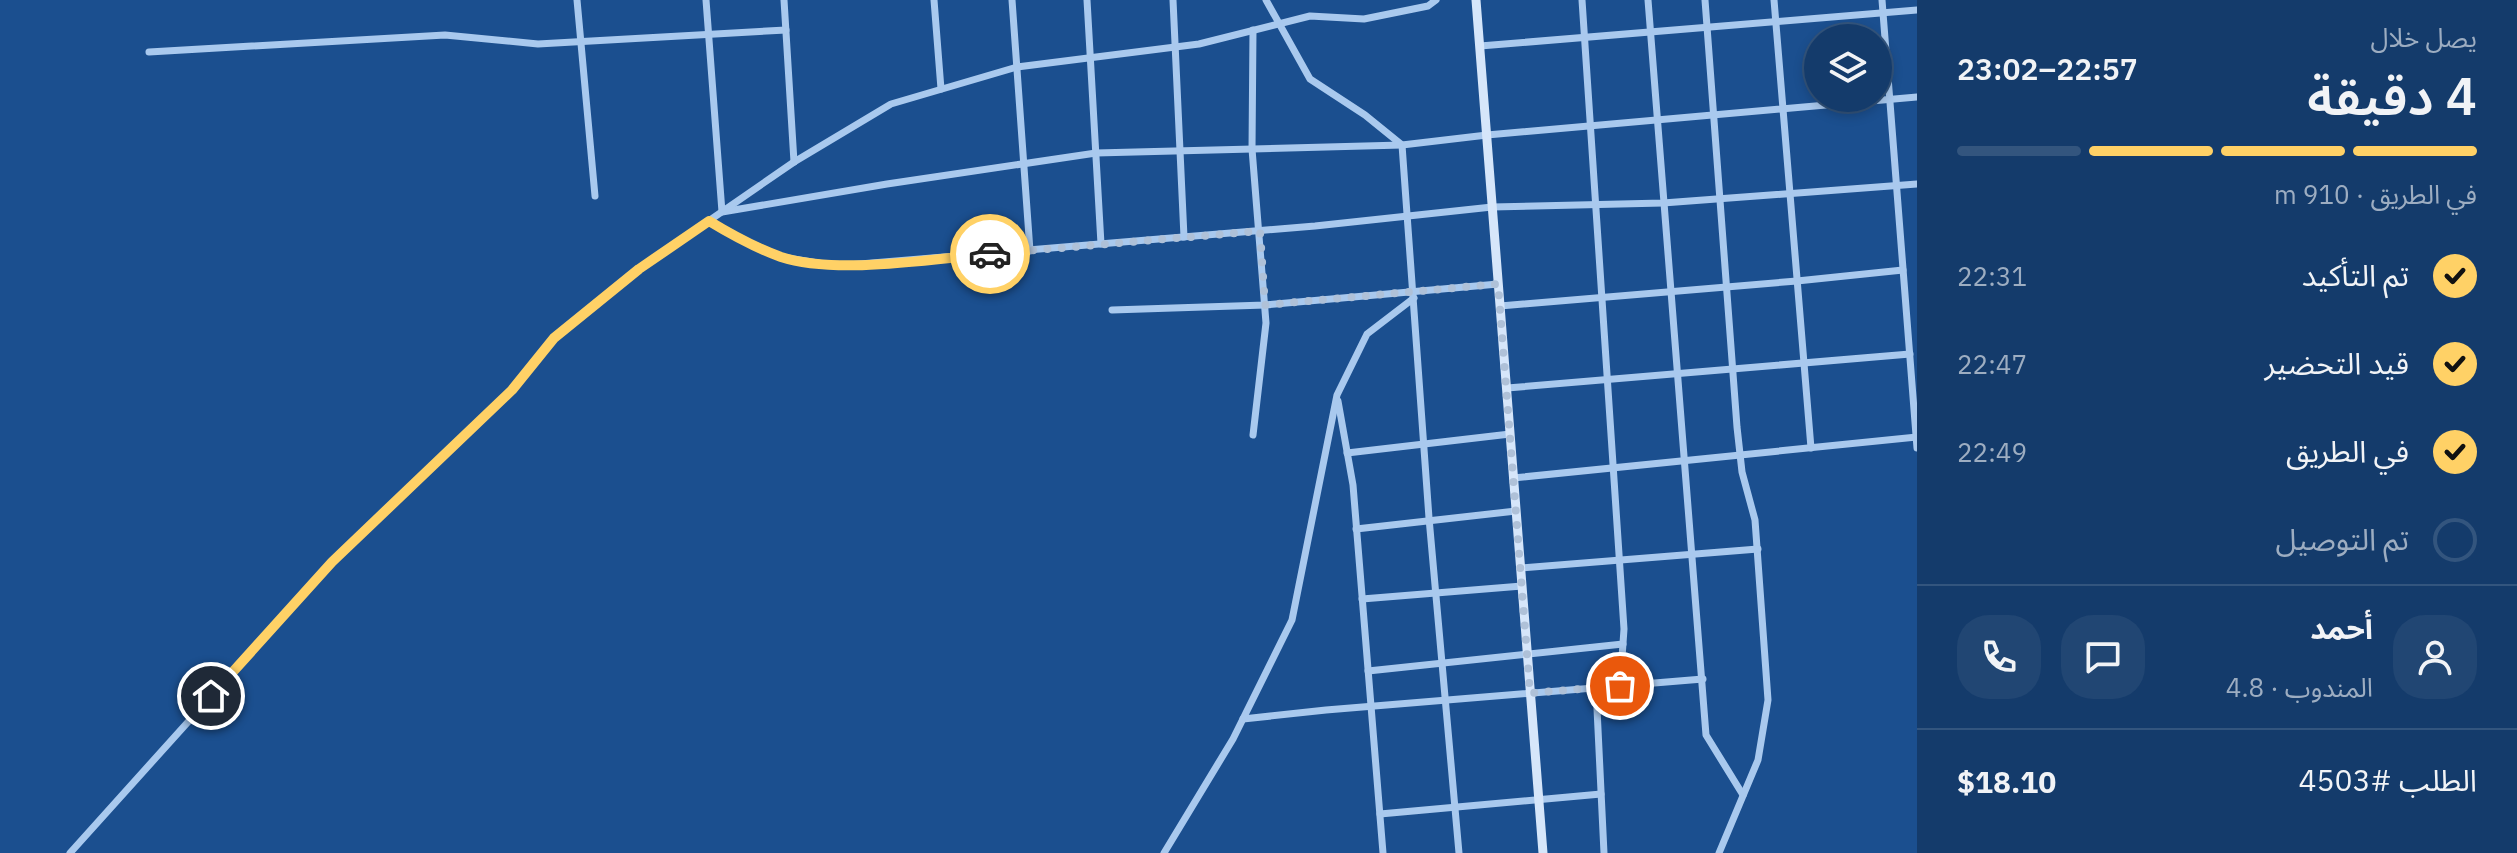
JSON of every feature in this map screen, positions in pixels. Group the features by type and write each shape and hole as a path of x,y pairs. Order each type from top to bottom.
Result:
{"street":[{"path":"577,0 595,196"},
{"path":"706,0 722,212"},
{"path":"784,0 794,162"},
{"path":"934,0 941,89"},
{"path":"1012,0 1030,251"},
{"path":"1087,0 1101,244"},
{"path":"1173,0 1184,237"},
{"path":"1266,0 1310,79 1365,115 1402,145 1429,521 1459,853"},
{"path":"70,853 332,562 512,390 554,338 639,269 794,162 891,104 1017,67 1199,44 1310,16 1364,19 1428,6 1436,0"},
{"path":"1476,0 1543,853"},
{"path":"1582,0 1620,560 1623,644 1620,686"},
{"path":"1648,0 1706,735 1743,795"},
{"path":"1705,0 1740,454 1755,520 1768,700 1758,760 1719,853"},
{"path":"1774,0 1811,448"},
{"path":"1882,0 1884,24"},
{"path":"1480,46 1917,10"},
{"path":"149,52 445,35 538,44 786,30"},
{"path":"1253,30 1252,149 1266,323 1253,435"},
{"path":"1892,99 1917,97"},
{"path":"722,212 1096,153 1402,145 1804,107"},
{"path":"1891,112 1917,448"},
{"path":"709,221 736,237 782,257 836,266 1260,231 1492,207 1666,203 1917,184"},
{"path":"1500,306 1903,270"},
{"path":"1112,310 1265,305 1414,295 1498,284"},
{"path":"1164,853 1243,719 1292,620 1337,395 1367,334 1414,295"},
{"path":"1507,388 1910,354"},
{"path":"1337,395 1356,529 1383,853"},
{"path":"1347,453 1510,434"},
{"path":"1513,478 1917,437"},
{"path":"1356,529 1516,511"},
{"path":"1520,568 1758,549"},
{"path":"1362,599 1522,586"},
{"path":"1368,671 1623,644"},
{"path":"1243,719 1703,679"},
{"path":"1596,688 1604,853"},
{"path":"1380,814 1601,794"}],"way so far":[{"path":"990,254 1260,231 1265,305 1498,284 1530,693 1620,686"}],"route":[{"path":"211,696 332,562 512,390 554,338 639,269 709,221 736,237 782,257 836,266 990,254"}]}
